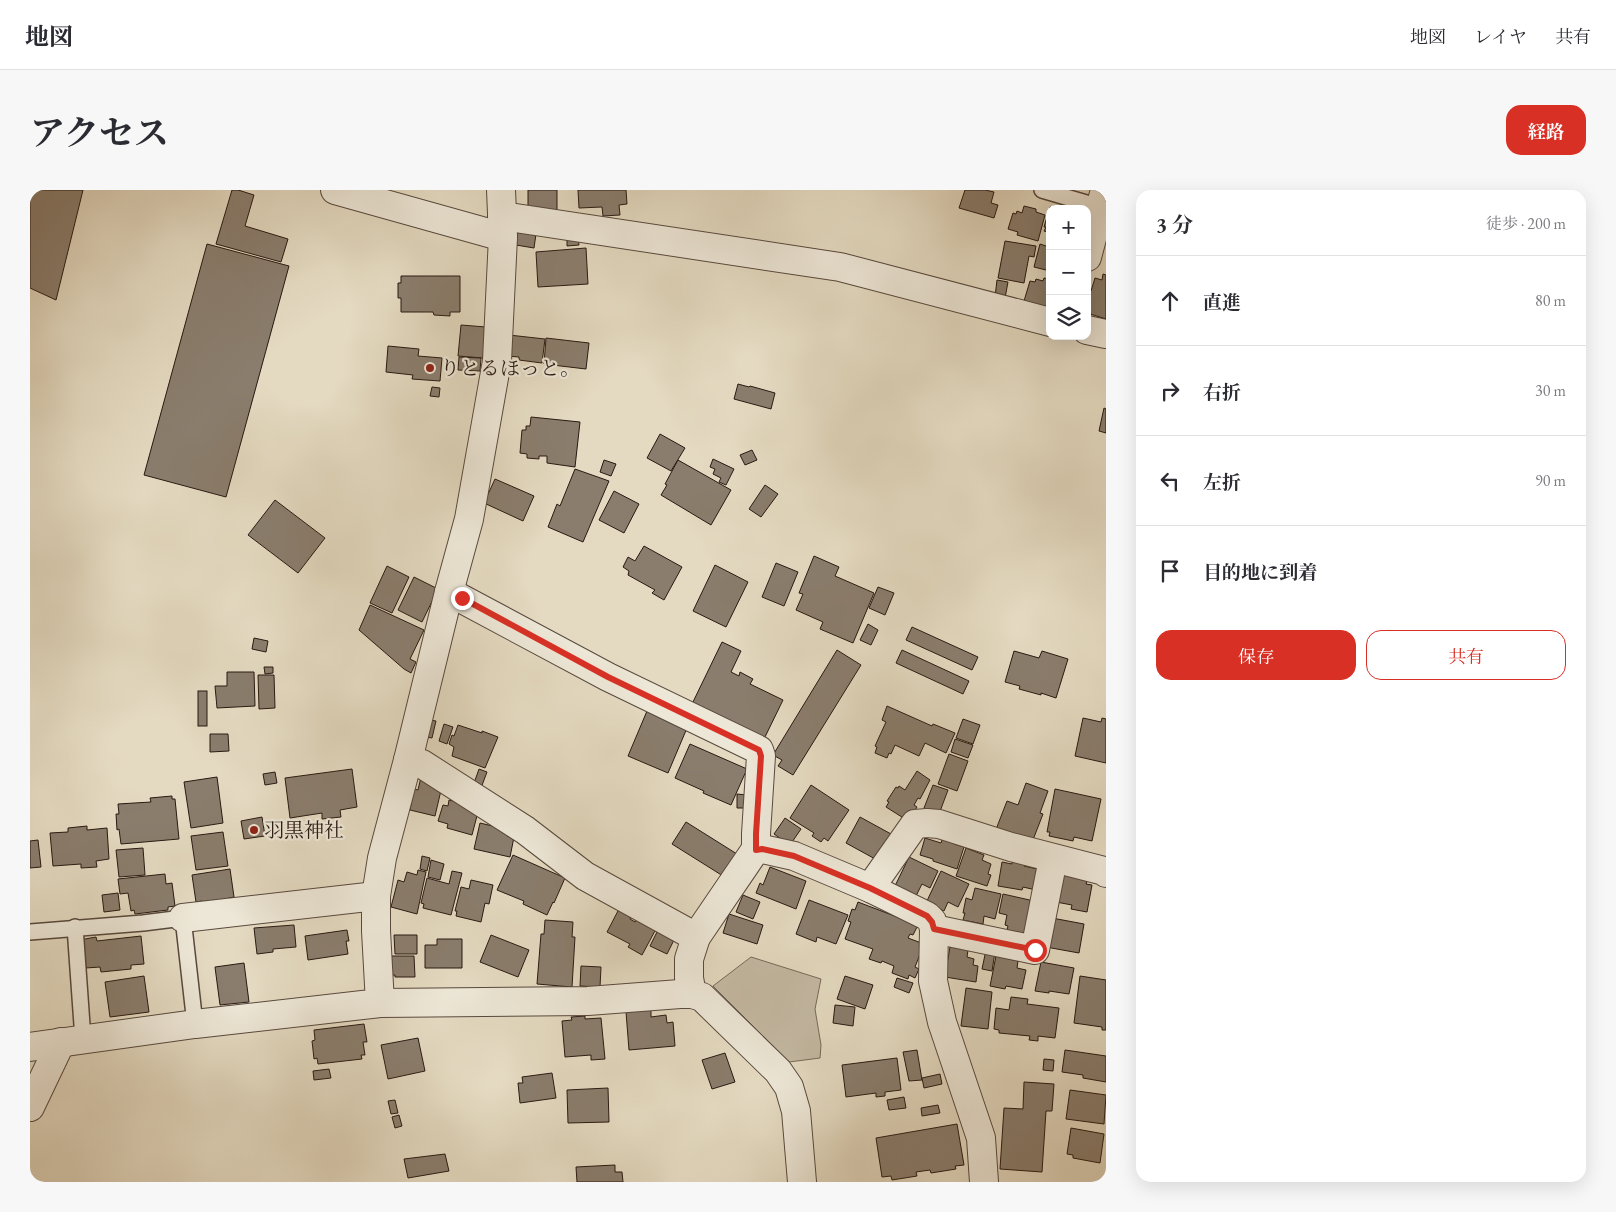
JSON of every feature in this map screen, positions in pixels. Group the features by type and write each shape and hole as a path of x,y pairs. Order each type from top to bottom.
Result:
{"street":[{"path":"335,190 840,267 1046,321"},
{"path":"1089,250 1103,198"},
{"path":"380,1003 376,896 382,858 408,760 448,592 469,519 497,361 502,214"},
{"path":"1091,331 1106,334"},
{"path":"448,592 608,677 759,750 761,756 756,850 696,937 689,959 689,978 692,994"},
{"path":"408,760 422,764 525,830 585,876 696,937"},
{"path":"870,888 915,824 927,823 939,824 1011,847 1106,873"},
{"path":"756,850 762,849 794,856 870,888 927,916 932,922 934,929 933,981 942,1022 981,1138 984,1182"},
{"path":"934,929 1035,950 1053,859"},
{"path":"183,918 376,896"},
{"path":"30,1047 195,1024 380,1003 588,1001 692,994 702,997 778,1071 789,1087 796,1111 802,1182"},
{"path":"30,1107 72,1040"}],"lane":[{"path":"1042,190 1103,198"},
{"path":"30,932 183,918 195,1024"},
{"path":"72,1040 75,927"}],"shaded area":[{"path":"751,957 821,979 815,1009 821,1045 820,1058 789,1062 713,986"}],"building":[{"path":"30,190 83,190 56,300 30,288"},
{"path":"232,190 254,195 245,226 288,239 281,262 216,244"},
{"path":"528,190 557,190 557,213 528,211"},
{"path":"578,190 626,190 627,204 619,205 620,215 603,216 602,207 579,208"},
{"path":"965,190 994,192 991,203 998,205 994,218 959,208"},
{"path":"1024,206 1036,209 1036,212 1045,215 1038,241 1017,235 1018,232 1008,229 1013,213 1016,214 1017,211 1022,213"},
{"path":"518,231 536,234 534,248 516,245"},
{"path":"578,237 579,245 567,246 567,238"},
{"path":"1005,241 1036,246 1034,257 1029,256 1024,283 998,278"},
{"path":"207,244 289,266 226,497 144,475"},
{"path":"1040,244 1046,246 1046,270 1034,267"},
{"path":"586,248 588,284 538,287 536,252"},
{"path":"1103,274 1106,275 1106,319 1091,314 1091,291 1095,278 1102,280"},
{"path":"401,276 460,276 460,312 450,312 450,316 434,315 433,312 401,312 401,298 398,298 398,283 401,283"},
{"path":"1044,278 1046,278 1046,308 1024,301 1030,281 1035,282 1036,279 1043,281"},
{"path":"997,280 1008,282 1005,298 995,297"},
{"path":"461,325 486,327 483,358 458,356"},
{"path":"509,335 545,339 542,363 519,360 519,357 507,356"},
{"path":"546,338 589,343 586,369 544,364"},
{"path":"388,346 419,349 418,356 442,358 440,381 412,379 413,375 386,372"},
{"path":"459,357 481,358 480,371 458,370"},
{"path":"738,384 775,393 771,409 734,399"},
{"path":"432,387 440,388 439,397 430,396"},
{"path":"1104,408 1106,409 1106,433 1099,431"},
{"path":"531,417 580,422 575,467 547,463 547,456 539,456 539,459 527,458 527,454 520,453 522,430 526,430 526,426 530,426"},
{"path":"660,434 685,448 671,471 647,458"},
{"path":"752,450 757,460 745,465 740,455"},
{"path":"713,459 734,469 726,485 719,482 721,478 713,474 715,469 710,467"},
{"path":"604,460 616,464 611,476 600,472"},
{"path":"678,460 731,490 711,525 661,495"},
{"path":"575,469 609,481 583,542 548,527 557,504 560,506"},
{"path":"495,479 534,496 523,521 484,503"},
{"path":"765,485 778,494 761,517 749,509"},
{"path":"614,491 639,504 624,533 599,520"},
{"path":"275,500 325,538 298,573 248,535"},
{"path":"644,546 682,567 664,600 652,593 655,590 628,575 629,571 623,567 628,557 635,561"},
{"path":"814,556 839,567 835,576 874,593 853,643 820,629 823,622 796,610 803,594 799,593"},
{"path":"776,563 798,572 784,606 762,597"},
{"path":"715,565 748,582 726,627 693,611"},
{"path":"387,566 409,577 392,613 370,603"},
{"path":"414,577 438,589 422,622 398,610"},
{"path":"878,587 894,593 885,615 869,608"},
{"path":"370,605 424,630 410,659 416,662 411,673 359,630"},
{"path":"868,624 878,630 871,645 860,640"},
{"path":"912,627 978,657 972,670 906,640"},
{"path":"254,638 268,641 266,652 252,649"},
{"path":"722,642 741,651 731,672 739,676 740,672 753,679 750,684 783,700 764,739 692,704"},
{"path":"837,650 861,665 793,775 778,766 782,760 773,755"},
{"path":"902,650 969,681 963,694 896,663"},
{"path":"1014,651 1039,658 1042,651 1068,659 1056,698 1019,689 1020,686 1005,682"},
{"path":"264,667 273,667 273,673 265,674"},
{"path":"227,672 254,672 255,706 217,708 215,686 227,686"},
{"path":"258,675 274,675 275,708 259,709"},
{"path":"198,691 207,691 207,726 198,726"},
{"path":"887,706 932,726 933,724 955,733 946,753 925,743 919,756 895,745 887,758 875,753 877,747 875,746 886,722 882,720"},
{"path":"647,711 687,728 668,773 628,756"},
{"path":"1083,718 1101,722 1102,718 1106,719 1106,763 1075,756"},
{"path":"963,719 980,725 973,744 956,738"},
{"path":"430,720 436,721 432,738 426,737"},
{"path":"444,724 453,727 447,744 439,741"},
{"path":"458,725 498,737 485,768 452,756 454,747 449,744"},
{"path":"210,734 228,734 229,751 210,752"},
{"path":"955,739 973,745 968,758 951,752"},
{"path":"690,744 747,769 731,805 675,778"},
{"path":"949,754 968,761 957,791 938,784"},
{"path":"352,769 357,807 340,810 341,817 322,819 322,813 290,818 285,778"},
{"path":"479,769 487,772 481,788 473,786"},
{"path":"917,771 930,780 920,799 918,798 914,805 917,807 910,819 905,819 886,807 889,802 887,801 896,787 898,788 899,786 905,790"},
{"path":"275,772 277,783 265,785 263,774"},
{"path":"217,777 223,823 191,828 184,782"},
{"path":"421,777 442,786 435,816 410,810 414,789 418,790"},
{"path":"1026,783 1048,791 1040,813 1043,814 1031,845 995,832 1007,801 1018,805"},
{"path":"811,785 849,810 828,841 824,838 821,842 812,836 814,833 790,818"},
{"path":"933,785 948,790 939,814 924,808"},
{"path":"1055,789 1101,799 1092,841 1074,837 1073,841 1049,836 1050,832 1047,832"},
{"path":"737,794 747,795 747,808 737,808"},
{"path":"172,796 172,799 175,799 179,839 121,844 119,829 117,830 116,814 119,814 118,804 151,802 150,798"},
{"path":"449,800 479,808 472,835 447,828 448,824 438,821 443,805 448,806"},
{"path":"262,817 265,836 244,839 241,821"},
{"path":"860,817 891,834 877,860 846,843"},
{"path":"785,818 801,829 790,845 774,834"},
{"path":"686,822 737,854 723,876 672,844"},
{"path":"480,823 501,828 501,831 508,833 507,836 514,837 510,857 474,849"},
{"path":"87,826 87,830 107,828 109,859 96,861 97,867 81,868 81,864 53,866 50,833 68,832 68,828"},
{"path":"223,832 228,866 196,870 191,836"},
{"path":"943,837 955,841 954,844 964,847 957,869 920,855 925,838 941,843"},
{"path":"38,840 41,867 30,868 30,841"},
{"path":"143,848 145,875 119,877 116,850"},
{"path":"966,848 984,855 982,860 991,864 988,874 991,875 987,886 956,876"},
{"path":"513,855 565,878 547,915 523,904 524,901 497,890"},
{"path":"422,856 430,858 427,871 420,869"},
{"path":"909,857 938,871 930,888 922,884 916,896 895,886"},
{"path":"431,860 444,864 440,880 428,877"},
{"path":"1012,860 1025,863 1024,866 1037,869 1036,872 1040,873 1036,890 1023,887 1022,890 998,886 1002,862 1012,864"},
{"path":"770,867 806,881 796,909 756,893 760,883 763,885"},
{"path":"230,869 234,897 221,900 221,903 203,905 202,901 196,902 192,875"},
{"path":"418,870 426,872 417,914 391,907 398,880 404,882 407,872 417,875"},
{"path":"452,871 462,873 451,915 423,908 424,904 421,903 427,878 449,884"},
{"path":"941,871 969,884 958,907 948,902 944,911 926,903"},
{"path":"1063,873 1088,878 1086,884 1092,885 1087,912 1071,909 1072,905 1056,902"},
{"path":"165,874 166,884 172,883 175,906 168,907 168,910 135,914 134,910 131,911 128,893 120,894 118,879"},
{"path":"471,880 493,885 489,904 485,903 481,922 456,916 457,911 455,911 461,887 469,889"},
{"path":"975,888 1001,894 995,919 984,916 983,924 963,920 966,898 972,900"},
{"path":"118,893 120,910 104,912 102,895"},
{"path":"1003,894 1034,901 1027,934 1007,930 1008,926 1005,925 1007,915 999,913"},
{"path":"743,895 760,902 753,919 736,912"},
{"path":"809,900 848,915 836,944 817,937 816,942 796,934"},
{"path":"858,902 918,925 913,935 910,934 908,938 924,944 915,967 919,969 915,978 909,975 908,979 892,973 894,966 882,961 881,963 869,959 873,949 845,939 851,922 848,921 852,909 855,910"},
{"path":"619,909 631,916 630,919 635,922 637,919 656,929 642,955 628,947 630,944 607,932"},
{"path":"729,914 763,925 757,944 723,933"},
{"path":"1052,918 1084,924 1079,953 1046,947"},
{"path":"545,920 573,922 572,937 575,937 572,987 537,984 541,934 544,934"},
{"path":"294,925 296,947 273,949 273,952 257,954 254,928"},
{"path":"347,930 349,941 346,941 348,954 308,960 305,936"},
{"path":"658,930 675,938 667,954 650,946"},
{"path":"394,935 417,935 417,954 395,954"},
{"path":"491,935 529,950 518,977 480,962"},
{"path":"141,936 144,964 131,965 131,969 101,972 100,967 86,968 82,941 85,939 96,937 97,941"},
{"path":"437,939 462,939 462,968 425,968 425,945 437,945"},
{"path":"950,947 968,950 967,957 974,959 973,965 978,966 976,982 945,977"},
{"path":"986,950 995,952 992,971 982,969"},
{"path":"391,956 414,956 415,977 395,977 395,975 392,975"},
{"path":"996,956 1018,961 1017,968 1026,970 1022,989 1006,986 1005,989 990,986"},
{"path":"1041,962 1074,968 1069,994 1035,991"},
{"path":"244,963 249,1002 220,1005 215,967"},
{"path":"581,966 601,967 600,987 580,986"},
{"path":"144,976 149,1012 110,1017 105,982"},
{"path":"845,976 873,985 865,1009 837,999"},
{"path":"1080,976 1106,980 1106,1030 1102,1030 1102,1027 1074,1023"},
{"path":"897,978 913,983 909,993 894,987"},
{"path":"966,988 992,992 988,1029 961,1026"},
{"path":"1011,997 1028,999 1027,1004 1059,1008 1055,1038 1038,1036 1038,1041 1029,1040 1030,1036 999,1033 999,1030 994,1029 996,1008 1009,1010"},
{"path":"835,1005 855,1007 853,1026 833,1023"},
{"path":"651,1010 651,1017 666,1015 667,1023 673,1022 675,1046 629,1050 626,1012"},
{"path":"585,1016 585,1019 601,1018 605,1059 591,1060 591,1055 565,1057 562,1021 572,1020 571,1017"},
{"path":"364,1024 367,1042 363,1042 365,1055 361,1055 362,1059 318,1064 317,1058 314,1059 312,1041 315,1040 314,1030"},
{"path":"418,1038 425,1071 388,1079 381,1045"},
{"path":"917,1050 922,1080 909,1081 903,1052"},
{"path":"1065,1050 1106,1056 1106,1082 1083,1078 1083,1075 1062,1072"},
{"path":"725,1053 735,1082 712,1089 702,1060"},
{"path":"897,1058 901,1090 885,1092 885,1096 876,1097 876,1093 846,1097 842,1065"},
{"path":"1044,1059 1054,1060 1053,1071 1043,1070"},
{"path":"329,1069 331,1078 314,1080 313,1071"},
{"path":"552,1073 556,1098 520,1103 518,1083 523,1083 522,1077"},
{"path":"940,1074 942,1084 924,1088 922,1078"},
{"path":"1024,1082 1054,1084 1052,1111 1046,1111 1042,1172 1000,1169 1004,1108 1023,1109"},
{"path":"608,1088 609,1122 568,1123 567,1090"},
{"path":"1070,1090 1106,1095 1104,1124 1066,1119"},
{"path":"904,1097 906,1108 889,1110 887,1100"},
{"path":"395,1100 398,1113 391,1114 388,1101"},
{"path":"938,1105 940,1113 922,1116 921,1108"},
{"path":"399,1115 402,1126 395,1128 392,1117"},
{"path":"957,1124 964,1165 955,1166 956,1169 931,1173 930,1170 916,1172 917,1176 892,1180 891,1176 882,1177 876,1138"},
{"path":"1071,1128 1104,1134 1100,1163 1073,1158 1073,1155 1067,1154"},
{"path":"445,1154 449,1171 408,1178 404,1159"},
{"path":"615,1165 615,1172 622,1172 623,1182 577,1182 576,1167"}],"place":[{"name":"りとるほっと。","path":"430,368"},
{"name":"羽黒神社","path":"254,830"}],"route":[{"path":"462,598 608,677 759,750 761,756 756,850 762,849 794,856 870,888 927,916 932,922 934,929 1035,950"}]}
